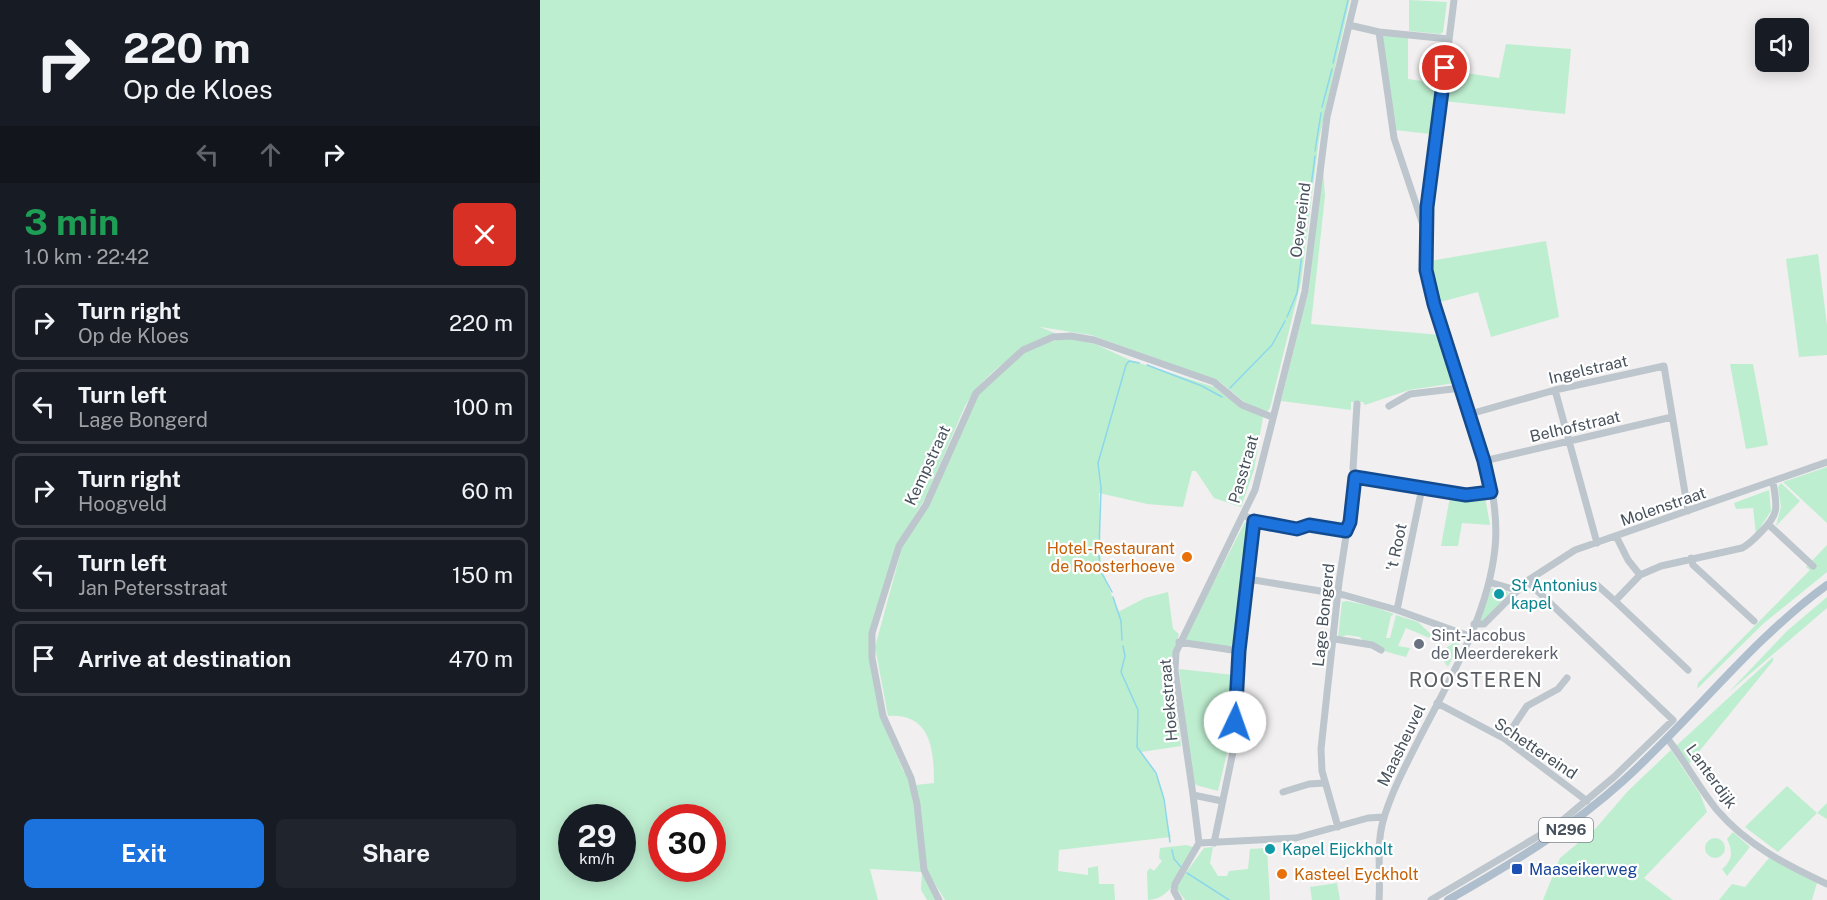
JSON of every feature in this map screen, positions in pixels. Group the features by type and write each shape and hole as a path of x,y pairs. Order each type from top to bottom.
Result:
{"main road":[{"name":"N296","path":"1448,900 1528,854 1573,824 1624,780 1778,626 1827,585"}],"street":[{"name":"Oevereind","path":"1272,417 1305,291 1327,117 1355,0"},
{"path":"1425,233 1454,0"},
{"path":"1349,25 1379,32 1449,39"},
{"path":"1379,32 1394,138 1425,233"},
{"name":"Maasheuvel","path":"1381,898 1378,859 1384,817 1392,792 1474,624 1489,582 1496,528 1484,461 1430,285 1425,254 1425,233"},
{"name":"Kempstraat","path":"939,900 924,870 917,804 911,778 883,716 872,658 872,633 899,546 926,505 976,393 1023,350 1053,337 1071,336 1094,340 1214,382 1242,405 1272,417"},
{"name":"Ingelstraat","path":"1470,414 1555,390 1664,366 1672,417"},
{"path":"1389,406 1410,394 1461,388"},
{"path":"1555,390 1597,543"},
{"name":"Lage Bongerd","path":"1338,827 1325,783 1321,749 1346,531 1350,522 1355,477 1353,469 1357,404"},
{"name":"Passtraat","path":"1214,843 1234,741 1239,651 1254,521 1244,515 1255,490 1272,417"},
{"path":"1672,417 1688,511"},
{"name":"Belhofstraat","path":"1484,461 1672,417"},
{"name":"Molenstraat","path":"1474,624 1484,624 1527,581 1554,561 1575,550 1827,462"},
{"path":"1355,477 1466,495 1491,492"},
{"path":"1615,601 1640,575 1691,558 1742,548 1769,525 1776,511 1773,482"},
{"name":"'t Root","path":"1397,610 1422,488"},
{"name":"Hoekstraat","path":"1199,843 1175,670 1179,642 1244,515"},
{"path":"1254,521 1297,529 1309,525 1346,531"},
{"path":"1769,525 1813,566"},
{"path":"1616,536 1628,560 1640,575"},
{"path":"1691,558 1693,565 1754,621"},
{"path":"1248,579 1340,594 1397,610 1469,636"},
{"path":"1431,900 1541,836 1587,801 1673,720 1527,581"},
{"path":"1489,582 1516,590"},
{"path":"1597,585 1688,670"},
{"path":"1335,639 1372,645 1381,650"},
{"path":"1179,642 1239,651"},
{"path":"1504,739 1527,706 1558,689 1567,678"},
{"name":"Schettereind","path":"1437,703 1504,739 1587,801"},
{"name":"Lanterdijk","path":"1667,738 1718,810 1750,842 1784,864 1827,884"},
{"path":"1283,792 1309,784 1325,783"},
{"path":"1193,795 1222,801"},
{"path":"1179,900 1174,891 1174,884 1199,843 1296,838 1368,818 1384,817"}],"green space":[{"path":"540,0 1350,0 1319,139 1301,282 1270,408 1267,412 1247,404 1219,381 1091,335 1040,327 1057,334 1005,362 983,381 965,406 927,495 896,547 870,632 869,659 882,721 903,770 916,785 934,783 931,747 921,727 902,717 888,716 875,647 903,544 926,508 977,394 1019,355 1039,344 1067,338 1095,344 1130,360 1214,387 1239,406 1263,417 1254,470 1241,507 1214,498 1196,471 1192,471 1183,507 1147,504 1099,493 1101,567 1118,612 1145,598 1168,592 1173,629 1179,634 1171,661 1181,746 1141,752 1160,784 1171,837 1059,850 1058,871 1088,875 1088,868 1098,866 1099,884 1114,884 1115,900 945,900 932,879 922,873 937,900 927,900 921,890 922,872 870,869 878,900 540,900"},
{"path":"1409,0 1447,2 1443,32 1440,34 1409,31"},
{"path":"1381,33 1408,36 1408,79 1436,83 1430,134 1395,130"},
{"path":"1506,44 1571,49 1565,114 1443,101 1447,70 1499,78"},
{"path":"1323,166 1325,196 1311,324 1441,335 1455,383 1409,390 1365,405 1363,402 1351,402 1351,410 1281,401 1309,289"},
{"path":"1546,241 1559,317 1491,337 1478,292 1440,302 1430,261"},
{"path":"1818,254 1827,325 1827,355 1799,357 1786,259"},
{"path":"1730,364 1753,364 1768,445 1746,449"},
{"path":"1827,467 1827,523 1783,482"},
{"path":"1781,483 1800,501 1776,526 1781,507 1778,487"},
{"path":"1769,490 1771,511 1756,534 1753,508 1736,509 1734,503"},
{"path":"1450,497 1485,497 1490,525 1462,523 1458,546 1441,546"},
{"path":"1245,522 1251,524 1238,634 1234,648 1187,641 1185,638"},
{"path":"1827,545 1827,572 1764,623 1697,689 1698,683 1810,570 1806,567"},
{"path":"1491,588 1499,590 1496,595 1499,597 1504,590 1509,593 1481,624 1479,623"},
{"path":"1827,597 1827,608 1729,692 1787,631"},
{"path":"1347,601 1394,614 1391,616 1386,638 1390,638 1396,615 1418,622 1439,642 1406,628 1398,646 1410,648 1406,657 1375,648 1360,637 1347,635 1338,638 1342,602"},
{"path":"1455,642 1459,644 1448,667 1442,659 1443,650"},
{"path":"1773,657 1773,661 1688,765 1676,746"},
{"path":"1179,669 1234,675 1230,740 1218,791 1196,785 1193,781"},
{"path":"1671,750 1700,794 1707,812 1644,878 1673,900 1543,900 1560,858 1596,828 1628,791"},
{"path":"1787,786 1817,813 1778,852 1745,827"},
{"path":"1827,803 1827,819 1817,813"},
{"path":"1733,832 1750,847 1727,876 1722,869 1730,859 1731,851 1727,839"},
{"path":"1715,838 1722,841 1725,848 1722,855 1715,858 1708,855 1705,848 1708,841"},
{"path":"1187,845 1195,848 1177,881 1164,894 1156,899 1148,900 1147,872 1150,868 1154,871 1162,861 1159,858 1160,848"},
{"path":"1213,847 1210,863 1218,876 1227,876 1229,871 1248,869 1250,849 1267,848 1270,900 1185,900 1177,889 1179,882 1204,848"},
{"path":"1769,858 1817,883 1812,900 1719,900 1732,884 1745,887"},
{"path":"1337,883 1340,900 1312,900 1310,887"}],"waterway":[{"path":"1333,63 1348,0"},
{"path":"1322,107 1332,69"},
{"path":"1315,151 1321,113"},
{"path":"1308,209 1315,156"},
{"path":"1287,317 1297,293 1307,214"},
{"path":"1230,388 1272,345 1285,321"},
{"path":"1099,549 1101,488 1098,463 1126,365 1129,361 1139,363"},
{"path":"1147,365 1202,386 1222,397"},
{"path":"1099,555 1100,570 1112,592"},
{"path":"1113,597 1121,621 1122,640"},
{"path":"1123,646 1125,656 1121,672 1138,710 1137,747 1156,773 1164,799 1170,842"},
{"path":"1172,850 1174,859 1181,867"},
{"path":"1187,873 1229,900"}],"place":[{"name":"Hotel-Restaurant de Roosterhoeve","path":"1187,557"},
{"name":"St Antonius kapel","path":"1499,594"},
{"name":"Sint-Jacobus de Meerderekerk","path":"1419,644"},
{"name":"Kapel Eijckholt","path":"1270,849"},
{"name":"Maaseikerweg","path":"1517,869"},
{"name":"Kasteel Eyckholt","path":"1282,874"}],"district":[{"name":"ROOSTEREN","path":"1476,680"}],"route":[{"path":"1235,722 1239,651 1254,521 1297,529 1309,525 1346,531 1350,522 1355,477 1466,495 1491,492 1484,461 1434,304 1426,270 1427,207 1445,68"}]}
